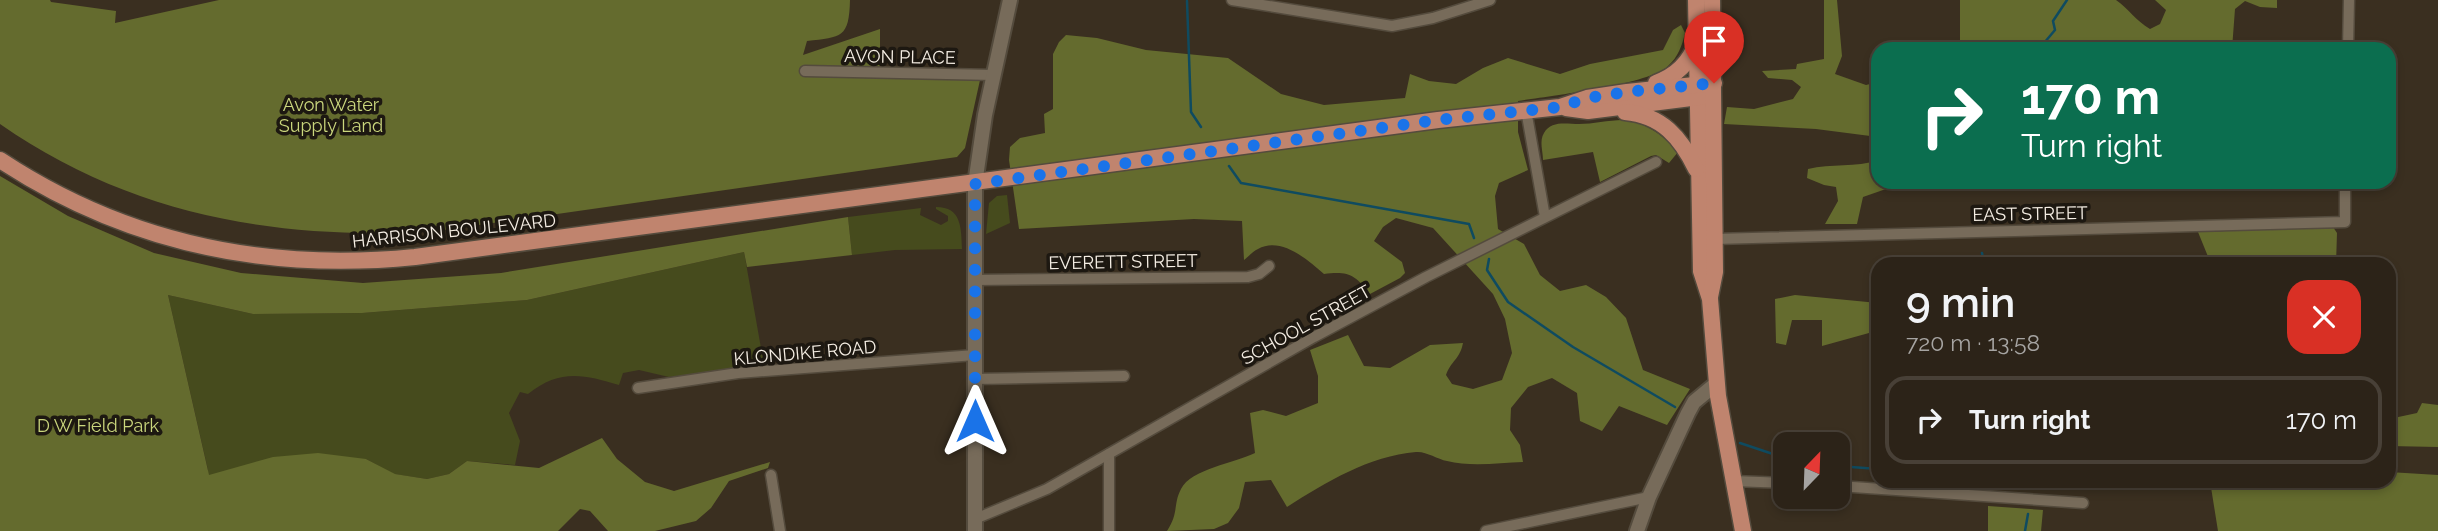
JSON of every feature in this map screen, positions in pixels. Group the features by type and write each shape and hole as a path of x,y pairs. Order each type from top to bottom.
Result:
{"main road":[{"path":"975,525 975,184 985,115 1010,0"},
{"path":"1696,0 1698,39 1706,89 1715,239 1715,272 1710,299"},
{"path":"1712,0 1699,176 1702,271 1710,299 1717,383 1743,531"},
{"path":"1627,92 1659,82 1679,71 1690,58 1698,39"},
{"path":"1560,107 1587,98 1627,92 1706,89"},
{"path":"1588,111 1706,89"},
{"path":"1560,107 1632,112 1656,120 1681,141 1699,176"},
{"name":"HARRISON BOULEVARD","path":"0,160 70,201 128,225 169,238 257,257 352,262 415,257 1560,107"},
{"path":"1637,531 1649,497 1694,402 1717,383"}],"street":[{"path":"1232,0 1392,26 1433,18 1490,0"},
{"path":"2348,42 2349,0"},
{"name":"AVON PLACE","path":"805,71 994,75"},
{"path":"1526,110 1545,217"},
{"name":"SCHOOL STREET","path":"975,525 1030,498 1314,337 1489,244 1656,162"},
{"name":"EAST STREET","path":"1715,239 2345,222 2346,189"},
{"name":"EVERETT STREET","path":"975,280 1248,277 1259,274 1269,266"},
{"name":"KLONDIKE ROAD","path":"638,388 738,373 975,355"},
{"path":"975,379 1124,376"},
{"path":"1109,454 1109,531"},
{"path":"771,475 780,531"},
{"path":"1733,481 1773,483"},
{"path":"1850,487 2083,503"},
{"path":"1486,531 1649,497"}],"green space":[{"name":"Avon Water Supply Land","path":"0,0 50,0 116,11 115,23 219,0 850,0 845,29 836,36 807,41 803,55 880,29 880,68 982,71 965,148 957,157 437,231 321,231 265,226 209,216 155,201 102,181 50,155 0,124"},
{"path":"1824,0 1837,0 1842,56 1835,74 1866,85 1871,84 1871,136 1816,129 1724,124 1727,107 1754,109 1793,99 1801,87 1792,80 1768,78 1762,71 1796,69 1797,64 1824,59"},
{"path":"1960,0 2116,0 2150,29 2160,24 2166,10 2155,0 2277,0 2277,8 2260,7 2245,1 2235,9 2233,42 1960,42"},
{"path":"1681,25 1685,33 1679,51 1668,66 1657,73 1620,84 1518,101 1518,132 1528,170 1499,183 1495,196 1498,229 1524,244 1540,275 1560,291 1586,285 1606,297 1626,318 1643,370 1690,389 1667,425 1619,406 1602,431 1580,421 1577,393 1552,378 1528,387 1511,408 1510,430 1520,445 1523,462 1465,464 1420,452 1399,454 1348,472 1287,507 1271,480 1245,482 1239,508 1228,523 1214,529 1167,531 1179,494 1186,482 1204,471 1255,453 1250,413 1263,410 1286,416 1318,403 1318,376 1310,350 1348,335 1364,366 1390,368 1430,345 1463,343 1446,375 1452,384 1473,389 1502,380 1512,353 1505,319 1493,294 1433,228 1396,218 1383,227 1374,241 1402,262 1405,273 1370,294 1351,276 1340,273 1324,274 1294,251 1276,245 1256,250 1244,260 1242,221 1194,219 1019,229 1009,160 1010,147 1020,138 1045,133 1044,114 1053,109 1053,54 1066,35 1097,38 1146,50 1228,58 1281,94 1324,105 1405,98 1410,74 1429,81 1456,84 1483,68 1508,58 1560,74 1590,64 1663,50 1673,30"},
{"path":"1623,120 1654,130 1678,152 1669,163 1656,155 1651,156 1600,182 1593,152 1543,160 1542,139 1551,126"},
{"path":"1871,162 1871,189 1886,189 1863,197 1857,224 1825,224 1838,201 1836,187 1807,178 1808,169"},
{"name":"D W Field Park","path":"0,176 68,216 154,253 241,273 363,283 501,273 848,217 852,255 747,267 744,252 527,300 362,313 253,314 168,295 209,475 273,457 318,453 366,459 395,474 427,479 449,474 467,461 539,468 602,438 617,459 645,482 674,491 770,462 768,468 729,481 711,508 696,521 655,531 608,531 590,511 580,509 558,531 0,531"},
{"path":"1007,195 1010,223 986,234 989,203 997,196"},
{"path":"936,207 945,208 955,215 960,226 962,249 895,250 852,255 848,217 921,208 920,215 941,225 948,221 948,216"},
{"path":"2333,227 2337,233 2336,257 2208,257 2198,232"},
{"path":"744,252 764,365 669,377 639,370 623,373 619,385 583,376 550,380 528,394 520,392 509,413 520,441 515,465 467,461 449,474 427,479 394,474 366,459 194,531 208,470 168,295 253,314 362,313 527,300"},
{"path":"1795,295 1871,302 1871,334 1822,346 1822,320 1792,320 1786,345 1776,343 1775,299"},
{"path":"2422,403 2438,405 2438,447 2396,446 2396,418 2417,413"},
{"path":"2396,472 2438,475 2438,531 2218,531 2211,488 2396,488"},
{"path":"1988,506 2043,510 2041,531 1988,531"}],"waterway":[{"path":"2045,42 2055,30 2053,21 2067,0"},
{"path":"1187,1 1191,112 1201,127"},
{"path":"1229,166 1241,183 1469,224 1474,238"},
{"path":"1982,253 1983,257"},
{"path":"1489,259 1487,270 1508,302 1573,347 1675,407"},
{"path":"1740,443 1773,454"},
{"path":"1850,467 1871,468"},
{"path":"2025,531 2028,514"}],"route":[{"path":"975,421 975,184 1438,120 1560,107 1587,98 1714,83"}]}
